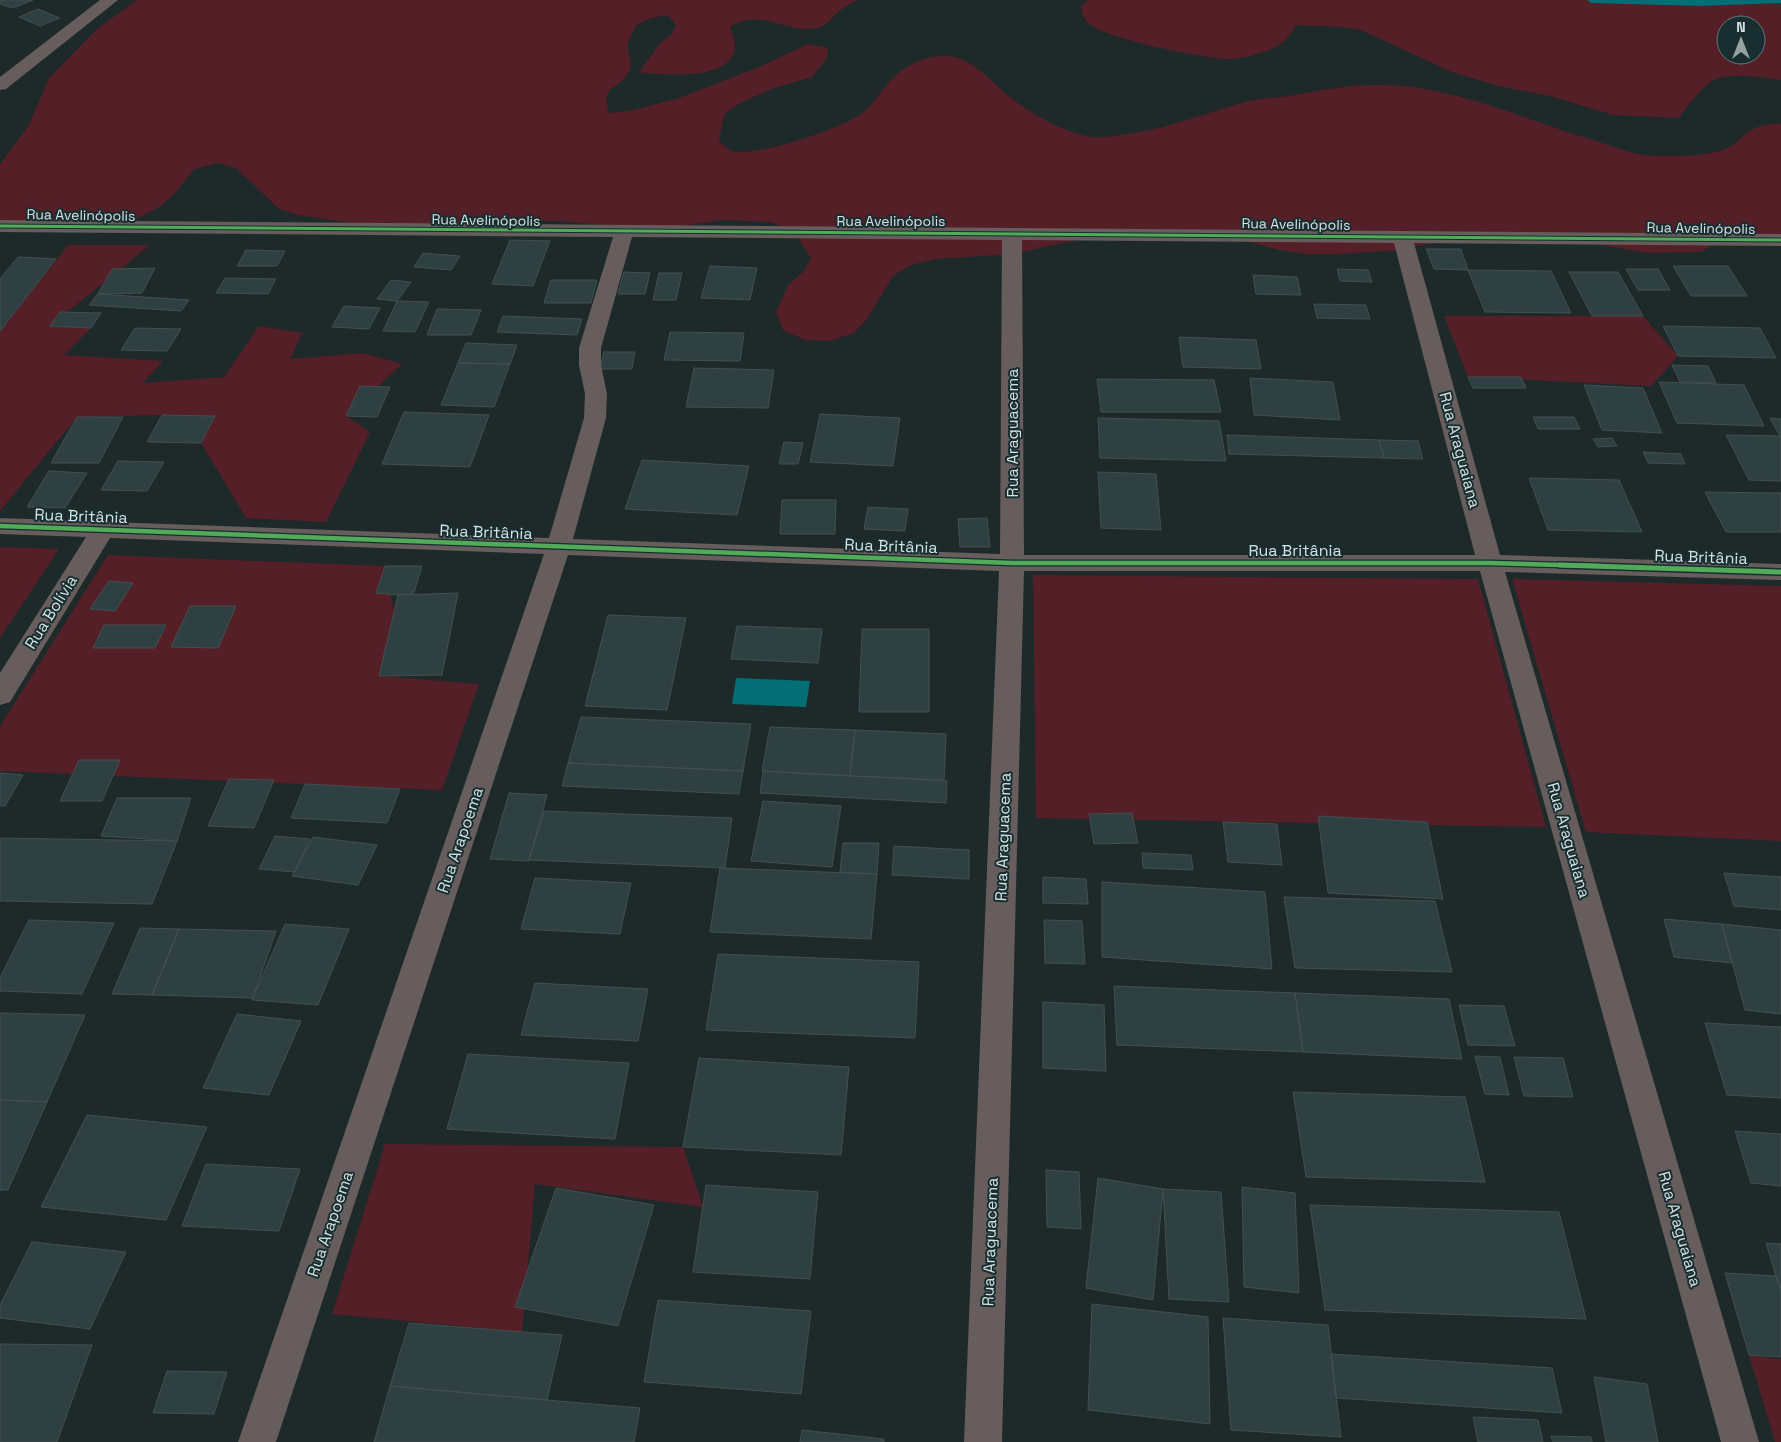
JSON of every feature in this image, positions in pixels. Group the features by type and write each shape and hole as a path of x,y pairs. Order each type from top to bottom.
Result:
{"street":[{"path":"0,85 110,0"},
{"name":"Rua Avelinópolis","path":"0,226 624,232 1402,236 1778,244"},
{"name":"Rua Arapoema","path":"257,1442 558,548 595,418 596,394 590,365 590,348 624,232"},
{"name":"Rua Araguacema","path":"983,1442 1012,563 1012,233"},
{"name":"Rua Araguaiana","path":"1402,236 1490,563 1740,1442"},
{"name":"Rua Britânia","path":"0,526 558,548 1012,563 1490,563 1781,572"},
{"name":"Rua Bolívia","path":"0,695 102,529"}],"shaded area":[{"path":"137,0 858,0 843,8 826,24 817,28 794,28 763,20 742,22 730,27 735,46 732,58 723,66 695,74 679,75 639,72 660,43 672,34 676,25 668,15 651,18 636,25 628,44 629,71 626,77 607,96 609,113 634,110 679,98 757,68 808,44 828,48 827,58 812,77 774,88 740,103 724,114 719,141 732,151 744,152 796,141 847,122 866,110 891,80 904,69 927,58 944,56 955,57 974,66 1015,101 1042,118 1072,132 1093,137 1151,130 1250,101 1363,85 1403,86 1459,96 1623,150 1651,156 1689,156 1718,151 1732,146 1748,132 1760,126 1781,124 1781,237 1717,242 1701,252 1646,253 1562,238 1462,238 1390,251 1307,254 1279,250 1231,237 1089,237 1014,254 935,259 911,265 893,276 867,319 854,333 829,341 805,340 783,330 776,313 788,285 803,272 811,258 794,232 771,222 723,220 676,227 628,227 557,221 503,221 458,226 409,227 344,222 298,215 279,209 236,168 219,163 194,169 176,192 161,206 142,216 115,225 0,225 0,164 29,125 49,78 97,29"},
{"path":"1088,0 1781,0 1781,80 1745,76 1718,79 1710,82 1702,89 1678,118 1613,115 1550,96 1498,86 1452,72 1361,30 1297,25 1278,46 1261,53 1232,59 1180,52 1113,35 1097,29 1088,23 1082,13 1081,6"},
{"path":"68,245 150,245 50,326 91,328 64,355 163,361 143,383 224,377 259,326 302,333 290,359 363,353 402,364 346,416 370,432 326,522 246,518 201,443 214,417 162,415 77,417 0,511 0,331"},
{"path":"1444,316 1643,316 1678,356 1651,386 1468,377"},
{"path":"0,547 59,549 0,638"},
{"path":"108,555 385,566 394,611 379,676 479,684 442,790 0,771 0,726"},
{"path":"1033,575 1478,579 1546,827 1036,818"},
{"path":"1512,579 1781,586 1781,841 1586,832"},
{"path":"385,1144 683,1147 703,1207 535,1184 522,1332 332,1314"},
{"path":"1749,1355 1781,1359 1781,1442 1775,1442"}],"water":[{"path":"736,678 810,681 806,707 732,704"}],"building":[{"path":"33,0 13,8 0,4 0,1"},
{"path":"38,9 60,18 40,26 19,17"},
{"path":"510,240 550,241 533,286 492,284"},
{"path":"1426,249 1461,249 1468,270 1434,269"},
{"path":"246,250 285,251 277,266 237,266"},
{"path":"423,253 460,256 451,270 414,267"},
{"path":"18,257 56,259 0,331 0,279"},
{"path":"710,266 757,268 750,300 701,298"},
{"path":"1673,266 1728,266 1747,296 1691,296"},
{"path":"155,268 142,293 98,294 112,269"},
{"path":"1337,269 1368,270 1372,282 1340,281"},
{"path":"1626,269 1658,269 1670,290 1638,290"},
{"path":"1468,270 1551,271 1571,313 1485,312"},
{"path":"624,272 650,273 645,294 618,294"},
{"path":"1569,272 1618,272 1643,316 1592,316"},
{"path":"659,273 682,273 676,300 653,300"},
{"path":"1253,275 1297,277 1301,295 1256,294"},
{"path":"225,278 276,279 268,294 216,293"},
{"path":"391,280 411,282 397,301 377,299"},
{"path":"551,280 597,280 591,303 544,303"},
{"path":"98,294 189,300 181,311 89,305"},
{"path":"397,301 429,302 415,332 383,331"},
{"path":"1314,304 1366,305 1370,319 1317,318"},
{"path":"344,306 380,308 369,329 332,327"},
{"path":"437,309 481,310 471,335 427,335"},
{"path":"60,312 101,313 91,328 50,326"},
{"path":"503,316 582,319 577,335 497,332"},
{"path":"1663,326 1760,328 1776,358 1678,356"},
{"path":"135,328 181,329 167,351 121,350"},
{"path":"670,332 744,333 740,361 664,360"},
{"path":"1179,337 1256,340 1261,369 1183,367"},
{"path":"466,343 517,345 510,364 458,363"},
{"path":"604,352 635,352 632,369 600,369"},
{"path":"458,363 510,364 494,407 441,405"},
{"path":"1672,365 1708,366 1716,383 1680,382"},
{"path":"694,368 774,370 768,408 686,407"},
{"path":"1468,377 1521,377 1526,388 1473,388"},
{"path":"1250,378 1333,382 1340,420 1254,415"},
{"path":"1097,379 1214,380 1221,412 1101,412"},
{"path":"1659,382 1744,385 1764,426 1677,423"},
{"path":"1584,385 1643,388 1662,433 1602,430"},
{"path":"360,386 390,387 377,417 346,416"},
{"path":"404,412 489,415 470,467 382,464"},
{"path":"820,414 900,418 893,466 810,462"},
{"path":"162,415 215,416 201,443 147,442"},
{"path":"77,417 123,417 99,463 51,463"},
{"path":"1533,417 1574,417 1580,429 1538,429"},
{"path":"1098,418 1219,421 1226,461 1100,458"},
{"path":"1770,418 1781,419 1781,436 1780,436"},
{"path":"1227,435 1379,440 1384,458 1229,454"},
{"path":"1726,435 1781,436 1781,481 1749,480"},
{"path":"1612,438 1617,446 1598,447 1593,439"},
{"path":"1379,440 1418,441 1423,459 1384,458"},
{"path":"784,442 803,443 798,464 779,464"},
{"path":"1643,452 1681,454 1685,464 1648,463"},
{"path":"642,460 749,466 737,515 625,509"},
{"path":"118,461 164,462 147,491 101,490"},
{"path":"49,471 87,473 65,508 27,507"},
{"path":"1098,472 1156,474 1161,530 1101,528"},
{"path":"1529,478 1619,480 1642,532 1548,530"},
{"path":"1705,492 1781,493 1781,532 1726,532"},
{"path":"782,500 836,500 835,534 780,534"},
{"path":"868,507 908,509 905,531 864,529"},
{"path":"987,518 990,547 960,547 958,519"},
{"path":"385,566 422,566 414,593 398,595 376,593"},
{"path":"109,581 133,583 115,611 90,609"},
{"path":"458,593 442,675 379,676 398,595"},
{"path":"190,606 236,606 218,648 171,647"},
{"path":"608,615 686,618 667,710 585,706"},
{"path":"104,625 166,625 155,648 93,648"},
{"path":"737,626 822,629 818,663 731,659"},
{"path":"862,629 929,629 929,712 859,712"},
{"path":"581,717 751,724 743,771 568,763"},
{"path":"770,727 855,730 850,776 762,771"},
{"path":"855,730 946,734 944,780 850,776"},
{"path":"79,760 120,760 102,801 60,801"},
{"path":"568,763 743,771 739,794 562,786"},
{"path":"763,771 947,781 946,803 760,793"},
{"path":"0,773 23,775 5,806 0,806"},
{"path":"229,779 274,780 254,828 208,826"},
{"path":"305,784 400,789 387,823 291,818"},
{"path":"509,793 547,795 529,861 490,859"},
{"path":"117,798 191,798 177,841 101,836"},
{"path":"763,801 841,806 832,867 751,861"},
{"path":"544,811 732,818 725,868 529,860"},
{"path":"1132,813 1138,843 1094,844 1089,814"},
{"path":"1318,816 1427,822 1443,899 1328,893"},
{"path":"1223,822 1277,824 1282,865 1228,862"},
{"path":"275,836 310,839 295,872 259,869"},
{"path":"313,837 377,845 358,885 292,876"},
{"path":"0,838 177,841 152,904 0,901"},
{"path":"843,843 879,843 877,874 840,872"},
{"path":"894,846 969,850 969,879 892,875"},
{"path":"1142,853 1191,855 1193,870 1143,868"},
{"path":"720,868 877,874 871,939 710,932"},
{"path":"1724,873 1781,877 1781,910 1734,906"},
{"path":"1043,877 1086,879 1088,904 1043,903"},
{"path":"535,878 631,883 620,934 521,929"},
{"path":"1102,882 1265,892 1272,969 1102,957"},
{"path":"1284,897 1435,901 1452,972 1295,968"},
{"path":"1664,919 1722,924 1732,963 1674,957"},
{"path":"29,920 114,923 82,994 0,991 0,978"},
{"path":"1044,920 1082,921 1085,964 1045,963"},
{"path":"285,924 349,929 318,1005 252,1000"},
{"path":"1722,924 1781,930 1781,1014 1745,1010"},
{"path":"140,928 179,929 152,995 112,994"},
{"path":"179,929 276,931 253,998 152,995"},
{"path":"718,954 919,962 915,1038 706,1030"},
{"path":"535,983 648,989 638,1041 521,1035"},
{"path":"1114,986 1295,993 1303,1052 1117,1045"},
{"path":"1295,993 1449,999 1462,1059 1303,1052"},
{"path":"1043,1002 1104,1005 1106,1071 1043,1068"},
{"path":"1459,1005 1504,1006 1515,1046 1468,1045"},
{"path":"0,1013 85,1015 47,1102 0,1100"},
{"path":"237,1014 301,1021 269,1095 203,1088"},
{"path":"1705,1023 1781,1027 1781,1098 1727,1095"},
{"path":"468,1054 629,1063 615,1139 447,1129"},
{"path":"1475,1056 1500,1057 1509,1095 1485,1094"},
{"path":"1514,1057 1563,1058 1573,1097 1524,1096"},
{"path":"699,1058 849,1067 841,1155 683,1147"},
{"path":"1293,1092 1465,1097 1485,1182 1306,1177"},
{"path":"0,1100 47,1102 8,1190 0,1190"},
{"path":"87,1115 207,1127 166,1220 41,1207"},
{"path":"1735,1131 1781,1134 1781,1186 1751,1183"},
{"path":"206,1164 300,1169 279,1231 182,1226"},
{"path":"1046,1170 1079,1172 1081,1229 1047,1227"},
{"path":"1098,1178 1163,1189 1153,1300 1086,1288"},
{"path":"706,1185 818,1192 810,1279 693,1272"},
{"path":"1242,1187 1295,1193 1299,1293 1244,1287"},
{"path":"556,1188 654,1205 618,1326 515,1307"},
{"path":"1163,1189 1221,1192 1229,1302 1169,1299"},
{"path":"1310,1205 1559,1212 1586,1319 1325,1310"},
{"path":"32,1242 126,1252 90,1329 0,1318 0,1305"},
{"path":"1766,1243 1781,1244 1781,1291 1776,1276"},
{"path":"1725,1273 1776,1276 1781,1291 1781,1357 1749,1355"},
{"path":"658,1300 811,1311 801,1394 644,1382"},
{"path":"1092,1304 1208,1317 1210,1424 1088,1410"},
{"path":"1223,1318 1328,1325 1341,1437 1231,1430"},
{"path":"409,1323 562,1335 547,1400 390,1386"},
{"path":"0,1344 92,1345 57,1442 0,1442"},
{"path":"1331,1354 1552,1368 1562,1413 1336,1398"},
{"path":"167,1371 227,1372 214,1414 153,1413"},
{"path":"1594,1377 1647,1384 1658,1442 1606,1442"},
{"path":"390,1386 640,1408 634,1442 374,1442"},
{"path":"1473,1417 1538,1420 1543,1442 1478,1442"},
{"path":"802,1430 884,1439 884,1442 800,1442"},
{"path":"1551,1436 1591,1437 1592,1442 1553,1442"}],"waterway":[{"path":"1591,0 1701,3 1781,0"}],"cycle path":[{"path":"0,226 1781,240"},
{"path":"0,526 1012,563 1490,563 1781,572"}]}
